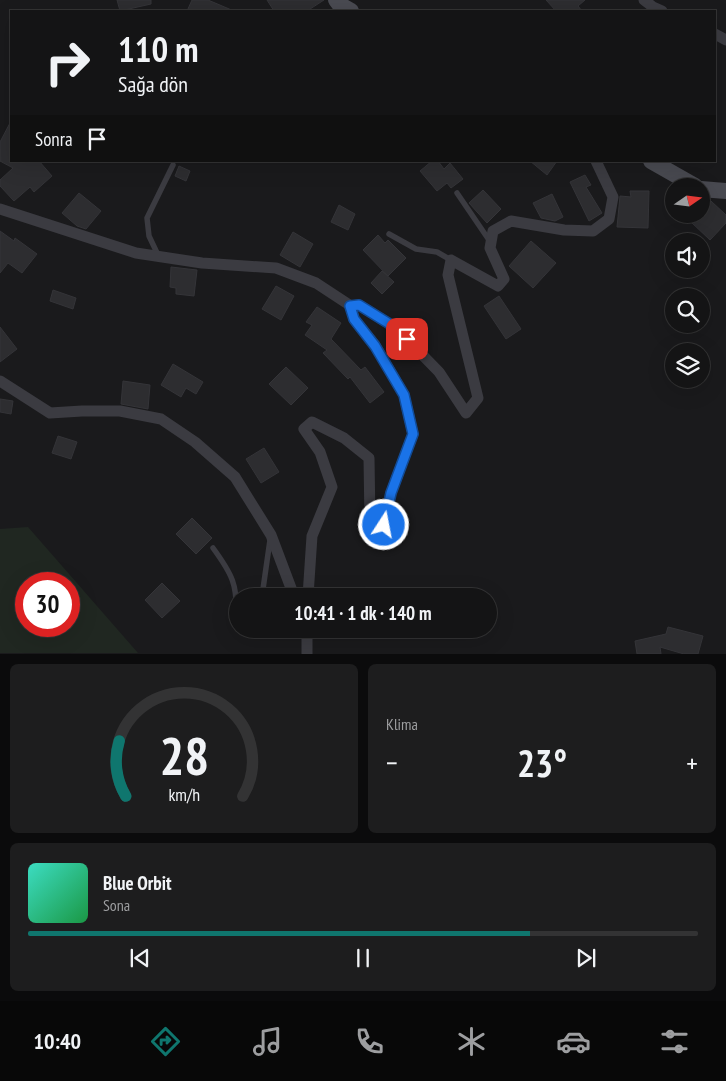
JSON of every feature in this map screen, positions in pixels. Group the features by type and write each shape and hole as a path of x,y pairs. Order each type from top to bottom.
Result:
{"street":[{"path":"336,0 349,10"},
{"path":"644,0 653,8 659,10"},
{"path":"350,306 359,305 396,328 439,372 466,413 478,398 448,274 451,260 498,286 504,279 490,248 493,230 511,221 564,230 593,231 609,219 613,197 596,162"},
{"path":"653,162 681,178"},
{"path":"710,190 726,191"},
{"path":"0,208 136,253 202,263 276,268 316,283 350,306 354,319 375,346 404,395 413,434 391,493 384,525 370,522 369,458 344,438 312,422 304,429 320,452 332,488 312,536 309,588"},
{"path":"0,381 50,413 82,410 120,411 162,419 195,442 235,476 271,535 291,588"},
{"path":"307,638 307,654"}],"lane":[{"path":"159,257 149,236 147,218 173,165"},
{"path":"457,193 491,242"},
{"path":"389,234 416,249 438,252 451,260"},
{"path":"263,588 271,535"},
{"path":"212,548 229,570 235,588"}],"shaded area":[{"path":"28,527 67,572 15,572 15,637 80,637 80,587 138,653 0,653 0,529"}],"building":[{"path":"117,0 151,0 151,4 120,10"},
{"path":"192,0 208,0 232,10 187,10"},
{"path":"267,0 324,0 309,10 273,10"},
{"path":"546,0 585,0 578,6 581,10 555,10"},
{"path":"10,123 10,162 40,162 52,176 34,192 30,187 14,201 0,186 0,180 13,168 0,161 0,142"},
{"path":"431,162 439,162 444,169 450,163 463,179 451,188 447,183 437,191 420,171"},
{"path":"531,162 556,162 547,175"},
{"path":"179,166 190,171 186,181 175,176"},
{"path":"585,175 591,185 586,187 602,213 589,221 570,182"},
{"path":"483,190 501,209 487,223 469,203"},
{"path":"630,191 649,191 648,228 617,227 620,196 631,197"},
{"path":"79,193 101,211 86,229 77,226 62,213"},
{"path":"552,194 563,217 555,221 541,218 533,203"},
{"path":"710,202 726,215 726,223 710,240 710,233 703,233 692,223 710,223"},
{"path":"339,205 355,214 348,230 331,222"},
{"path":"0,231 14,241 15,238 37,254 22,273 8,263 0,273"},
{"path":"293,232 313,244 300,267 280,255"},
{"path":"378,235 385,243 388,240 406,258 388,276 363,250"},
{"path":"531,241 556,263 533,288 509,266"},
{"path":"171,267 197,270 194,296 176,294 176,288 170,287"},
{"path":"382,271 394,282 382,294 371,283"},
{"path":"276,286 294,296 281,320 262,309"},
{"path":"53,290 76,298 73,309 50,301"},
{"path":"499,296 521,329 506,339 484,306"},
{"path":"317,307 341,323 331,339 361,370 365,367 384,392 370,403 350,377 348,379 323,353 327,350 305,335 312,325 306,322"},
{"path":"0,327 17,349 0,362"},
{"path":"173,364 203,382 196,394 186,388 181,397 161,385"},
{"path":"286,367 308,388 291,405 269,384"},
{"path":"123,381 150,385 148,409 121,404"},
{"path":"0,399 13,401 11,414 0,412"},
{"path":"58,436 77,442 71,459 52,453"},
{"path":"264,448 279,472 261,483 246,459"},
{"path":"192,518 212,538 196,554 176,534"},
{"path":"162,583 180,601 162,618 145,600"},
{"path":"668,627 703,636 698,654 684,654 660,647 661,654 637,654 635,641 666,634"}],"route":[{"path":"384,525 391,493 413,434 404,395 375,346 354,319 350,306 359,305 396,328 407,339"}]}
